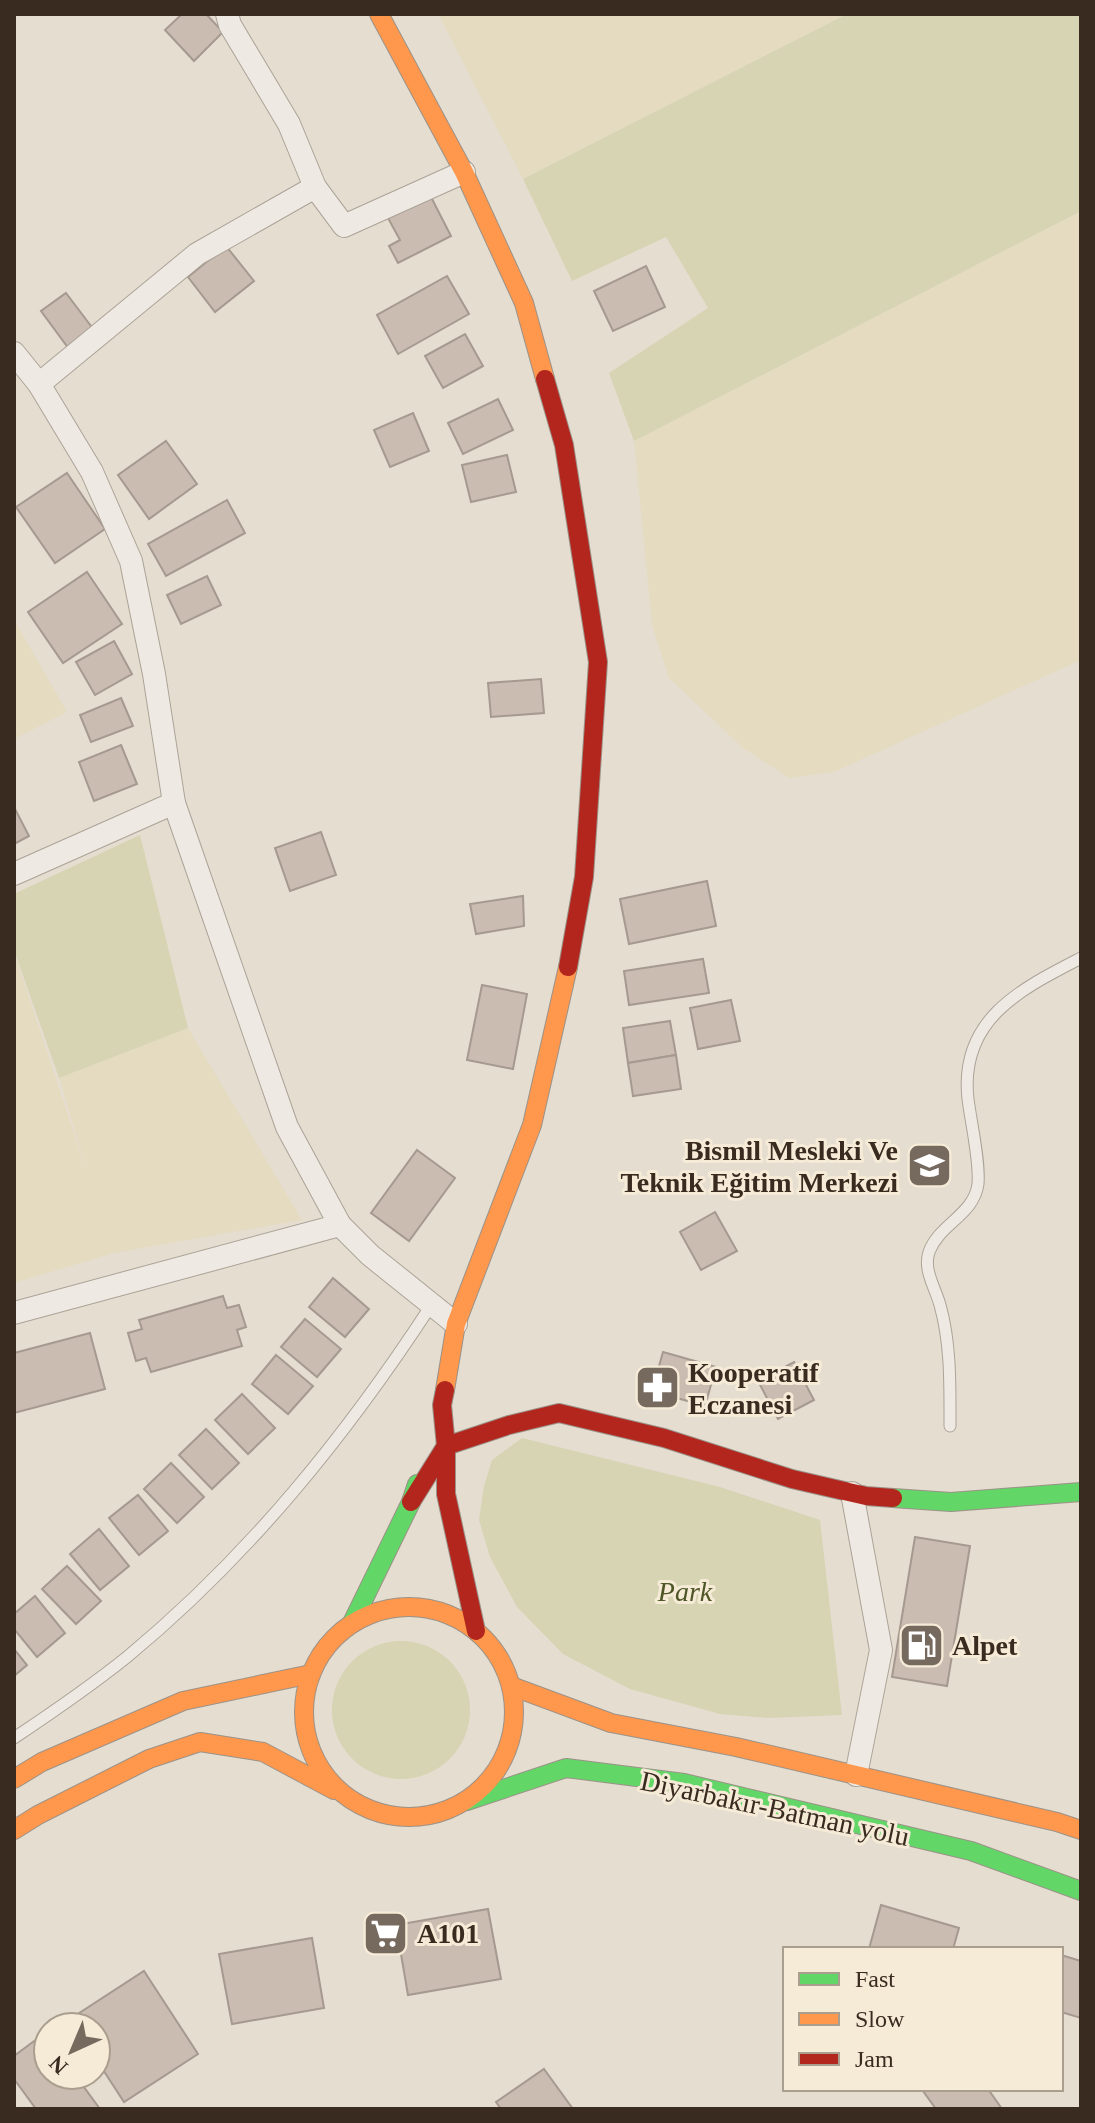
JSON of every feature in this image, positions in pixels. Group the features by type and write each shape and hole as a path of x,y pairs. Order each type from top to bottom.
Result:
{"main road":[{"path":"379,14 464,172 524,303 564,445 598,662 584,877 563,996 532,1125 456,1324 442,1405 411,1502"},
{"path":"442,1405 446,1494 476,1631"},
{"path":"352,1623 411,1502 446,1446 509,1425 559,1413 664,1438 792,1479 852,1493 951,1502 1081,1492"},
{"path":"14,1830 149,1759 200,1742 263,1752 370,1811 403,1818 435,1815 466,1801 490,1780 507,1751 514,1719 511,1686 498,1656 476,1631 447,1614 415,1607 382,1610 352,1623 327,1645 311,1674 304,1706 307,1739 320,1769 342,1794"},
{"path":"14,1779 42,1762 183,1701 311,1674"},
{"name":"Diyarbakır-Batman yolu","path":"511,1686 611,1723 736,1747 1081,1830"},
{"name":"Diyarbakır-Batman yolu","path":"466,1801 566,1768 684,1783 971,1851 1081,1891"}],"street":[{"path":"227,14 230,25 289,124 315,187 344,226 464,172"},
{"path":"39,384 197,254 315,187"},
{"path":"14,353 39,384 92,472 131,561 154,674 174,803 287,1127 340,1225 370,1255 456,1324"},
{"path":"14,874 174,803"},
{"path":"14,1313 340,1225"},
{"path":"852,1493 881,1650 856,1775"}],"lane":[{"path":"950,1426 947,1338 940,1303 927,1267 929,1252 938,1237 971,1205 978,1184 967,1094 970,1054 983,1029 1003,1004 1024,988 1081,958"},
{"path":"14,1738 81,1693 127,1657 181,1610 252,1540 351,1422 432,1304"}],"shaded area":[{"path":"438,14 847,14 523,179"},
{"path":"1081,211 1081,660 834,772 789,778 743,748 669,678 652,625 634,441"},
{"path":"14,624 67,712 14,739"},
{"path":"14,952 90,1181 59,1078 188,1028 302,1220 114,1253 14,1283"}],"green space":[{"path":"847,14 1081,14 1081,211 634,441 609,373 708,308 666,237 572,281 523,179"},
{"path":"140,835 188,1028 59,1078 14,950 14,894"},
{"name":"Park","path":"522,1438 720,1487 820,1520 842,1715 768,1718 720,1714 630,1689 563,1654 517,1607 490,1557 479,1520 492,1460"},
{"path":"401,1641 427,1646 450,1661 465,1684 470,1710 465,1736 450,1759 427,1774 401,1779 375,1774 352,1759 337,1736 332,1710 337,1684 352,1661 375,1646"}],"building":[{"path":"182,14 206,14 223,32 194,61 165,30"},
{"path":"431,197 451,236 398,263 389,246 400,240 388,218"},
{"path":"226,246 254,281 215,312 188,277"},
{"path":"646,266 665,307 613,331 594,291"},
{"path":"447,276 469,314 398,354 377,315"},
{"path":"66,293 94,330 69,349 41,311"},
{"path":"465,334 483,366 443,388 425,356"},
{"path":"498,399 513,430 463,454 448,423"},
{"path":"413,413 429,451 390,467 374,430"},
{"path":"166,441 197,484 149,519 118,475"},
{"path":"507,455 516,492 471,502 462,465"},
{"path":"67,473 105,529 55,563 16,507"},
{"path":"227,500 245,533 166,576 148,544"},
{"path":"87,572 122,624 63,663 28,612"},
{"path":"207,576 221,605 181,624 167,595"},
{"path":"114,641 132,674 95,695 76,662"},
{"path":"541,679 544,713 491,717 488,683"},
{"path":"121,698 133,726 91,742 80,715"},
{"path":"121,745 137,784 94,801 79,762"},
{"path":"14,807 29,836 14,844"},
{"path":"321,832 336,875 290,891 275,848"},
{"path":"707,881 716,926 629,944 620,899"},
{"path":"523,896 524,926 476,934 470,904"},
{"path":"703,959 709,993 629,1005 624,971"},
{"path":"482,985 527,994 513,1069 467,1060"},
{"path":"731,1000 740,1041 698,1049 690,1008"},
{"path":"670,1021 676,1055 628,1063 623,1028"},
{"path":"676,1055 681,1089 633,1096 628,1063"},
{"path":"417,1150 455,1178 409,1241 371,1213"},
{"path":"715,1212 737,1251 701,1270 680,1232"},
{"path":"333,1278 369,1309 345,1337 309,1307"},
{"path":"223,1296 227,1308 239,1305 246,1327 237,1330 242,1346 151,1372 146,1358 136,1361 128,1333 142,1329 139,1320"},
{"path":"305,1319 341,1349 317,1377 281,1347"},
{"path":"90,1333 105,1389 14,1413 14,1353"},
{"path":"663,1352 716,1367 705,1406 652,1391"},
{"path":"276,1355 313,1386 288,1414 252,1384"},
{"path":"794,1362 814,1400 778,1419 758,1381"},
{"path":"242,1394 275,1428 248,1454 215,1420"},
{"path":"206,1429 239,1463 212,1489 179,1455"},
{"path":"171,1463 204,1497 177,1523 144,1489"},
{"path":"138,1495 168,1531 139,1555 109,1518"},
{"path":"99,1529 129,1566 100,1590 70,1554"},
{"path":"915,1537 970,1546 947,1686 892,1677"},
{"path":"67,1566 101,1601 76,1624 42,1589"},
{"path":"35,1596 65,1633 37,1657 14,1629 14,1614"},
{"path":"14,1649 27,1665 14,1676"},
{"path":"881,1905 959,1928 954,1947 870,1947"},
{"path":"488,1909 501,1979 408,1995 396,1925"},
{"path":"312,1938 324,2008 232,2024 219,1954"},
{"path":"1063,1956 1081,1961 1081,2018 1063,2013"},
{"path":"144,1971 198,2054 124,2102 112,2084 112,2011 82,2011"},
{"path":"32,2043 32,2091 87,2091 100,2109 36,2109 14,2079 14,2056"},
{"path":"544,2069 573,2109 501,2109 496,2102"},
{"path":"923,2091 989,2091 1002,2109 936,2109"}],"traffic: fast":[{"path":"352,1623 417,1484"},
{"path":"893,1498 951,1502 1081,1492"},
{"path":"467,1801 566,1768 684,1783 971,1851 1081,1891"}],"traffic: slow":[{"path":"379,14 464,172 524,303 545,379"},
{"path":"445,1390 456,1324 532,1125 568,967"},
{"path":"409,1607 449,1615 483,1638 506,1672 514,1712 506,1752 483,1786 449,1809 409,1817 369,1809 335,1786 312,1752 304,1712 312,1672 335,1638 369,1615 409,1607"},
{"path":"14,1779 42,1762 183,1701 311,1674"},
{"path":"511,1686 611,1723 736,1747 1081,1830"},
{"path":"14,1830 149,1759 200,1742 263,1752 334,1790"}],"traffic: jam":[{"path":"545,379 564,445 598,662 584,877 568,967"},
{"path":"445,1390 442,1405 446,1494 476,1631"},
{"path":"411,1502 446,1446 509,1425 559,1413 664,1438 792,1479 866,1496 893,1498"}],"place":[{"name":"Bismil Mesleki Ve Teknik Eğitim Merkezi","path":"929,1166"},
{"name":"Kooperatif Eczanesi","path":"657,1388"},
{"name":"Alpet","path":"921,1645"},
{"name":"A101","path":"386,1933"}]}
